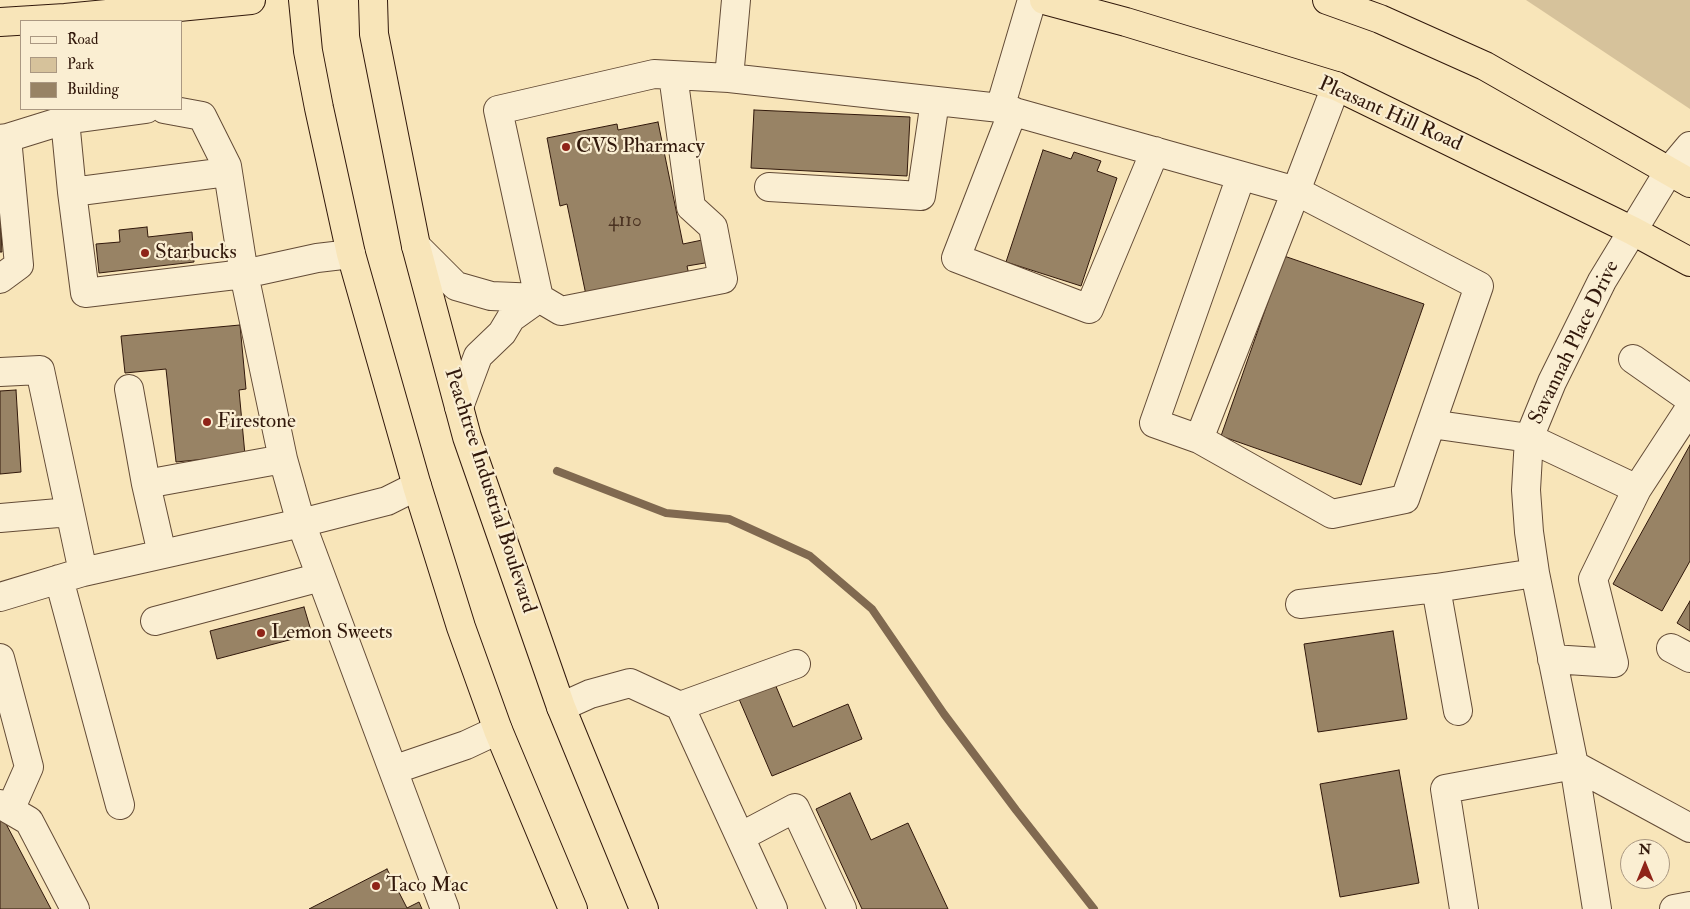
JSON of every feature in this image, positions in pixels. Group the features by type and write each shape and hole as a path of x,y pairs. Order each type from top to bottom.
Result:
{"highway":[{"path":"65,20 251,0"},
{"path":"302,0 308,51 351,254 417,486 461,627 498,730 573,909"},
{"name":"Peachtree Industrial Boulevard","path":"373,0 374,34 416,246 467,437 562,707 644,909"},
{"name":"Pleasant Hill Road","path":"1044,0 1126,22 1336,86 1633,231 1690,262"},
{"path":"1326,0 1380,19 1485,66 1680,177"},
{"path":"0,22 20,21"}],"street":[{"path":"729,78 736,0"},
{"path":"1032,0 1006,110 956,258 1090,309 1155,151"},
{"path":"539,298 498,110 654,74 729,78 1006,110 1296,191 1479,286 1405,500 1332,514 1199,438 1154,423 1240,176"},
{"path":"416,246 456,286 491,296 539,298 562,310 723,279 713,227 691,207 672,75"},
{"path":"1199,438 1336,86"},
{"path":"769,187 921,196 935,101"},
{"path":"0,279 19,265 4,138 65,114 130,110"},
{"path":"169,110 202,116 227,166 244,274 283,460 301,523 445,909"},
{"path":"65,114 72,192 85,293 244,274 317,258 351,254"},
{"name":"Savannah Place Drive","path":"1598,909 1574,765 1535,573 1529,532 1526,490 1529,438 1552,382 1602,281 1633,231 1680,177 1690,146"},
{"path":"72,192 228,172"},
{"path":"459,407 478,356 502,333 511,318 539,298"},
{"path":"1633,359 1690,399"},
{"path":"0,372 40,370 70,512 71,575 120,805"},
{"path":"129,389 146,484 162,554"},
{"path":"1552,659 1614,663 1593,579 1637,489 1690,408"},
{"path":"1431,424 1529,438 1637,489"},
{"path":"146,484 283,460"},
{"path":"0,597 71,575 301,523 387,501 417,486"},
{"path":"0,518 70,512"},
{"path":"1300,604 1436,588 1535,573"},
{"path":"154,621 321,577"},
{"path":"1436,588 1458,711"},
{"path":"0,658 29,767 5,807 29,821 75,909"},
{"path":"680,706 796,664"},
{"path":"562,707 590,694 630,683 680,706 773,909"},
{"path":"393,770 466,745 498,730"},
{"path":"1464,909 1445,789 1574,765 1690,828"},
{"path":"740,837 795,808 842,909"}],"green space":[{"path":"1526,0 1690,0 1690,109"}],"building":[{"path":"754,110 910,117 907,176 751,168"},
{"path":"658,122 683,244 707,239 711,262 687,266 689,275 586,295 567,204 560,206 547,138 617,124 618,130"},
{"path":"1043,150 1071,159 1074,152 1101,161 1097,171 1117,178 1081,286 1006,262"},
{"path":"0,178 4,228 1,228 2,252 0,252"},
{"name":"Starbucks","path":"147,227 148,237 192,232 194,262 99,273 96,244 120,242 119,230"},
{"path":"1284,256 1424,304 1361,485 1221,436"},
{"name":"Firestone","path":"240,325 246,389 239,390 245,455 176,462 166,369 125,373 121,336"},
{"path":"16,390 21,472 0,474 0,391"},
{"path":"1690,445 1690,561 1662,611 1613,584"},
{"path":"1690,601 1690,631 1677,623"},
{"name":"Lemon Sweets","path":"304,607 312,634 217,659 210,631"},
{"path":"1393,631 1407,719 1318,732 1304,644"},
{"path":"775,684 793,727 848,704 862,739 772,776 739,699"},
{"path":"1399,770 1419,883 1340,897 1320,784"},
{"path":"850,793 871,840 908,823 948,909 862,909 816,809"},
{"path":"0,820 5,822 51,909 0,909"},
{"name":"Taco Mac","path":"387,869 407,908 419,902 422,909 309,909"}],"waterway":[{"path":"557,471 666,513 729,519 810,556 872,609 944,714 1094,909"}],"place":[{"name":"CVS Pharmacy","path":"566,147"},
{"name":"Starbucks","path":"145,253"},
{"name":"Firestone","path":"207,422"},
{"name":"Lemon Sweets","path":"261,633"},
{"name":"Taco Mac","path":"376,886"}]}
